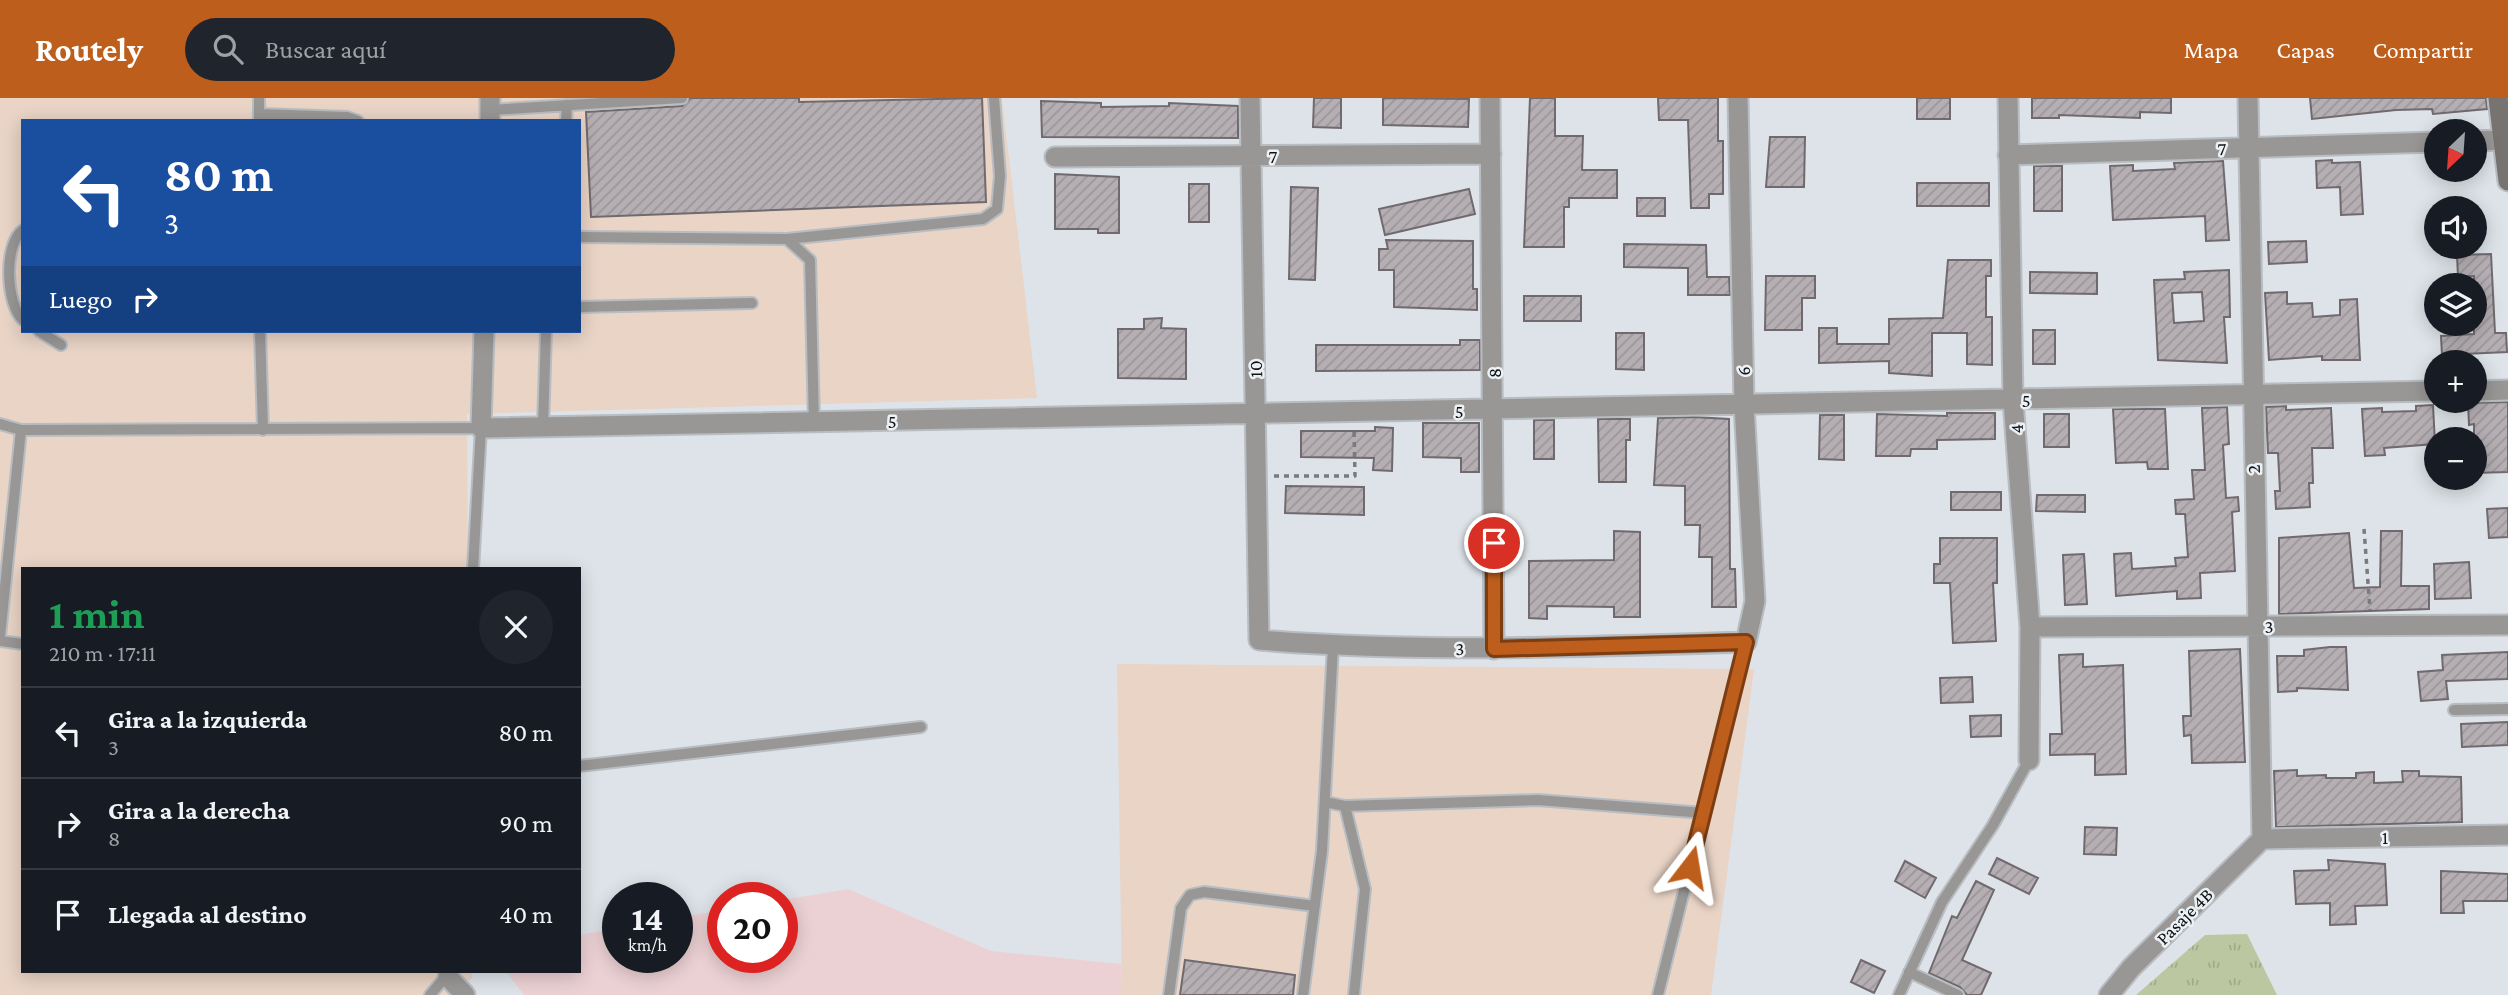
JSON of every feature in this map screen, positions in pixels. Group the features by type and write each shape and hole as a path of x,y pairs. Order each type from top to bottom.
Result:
{"main road":[{"path":"2498,98 2508,181"}],"street":[{"name":"10","path":"1250,98 1259,640"},
{"name":"8","path":"1490,98 1494,649"},
{"name":"6","path":"1738,98 1744,405 1755,601 1746,642"},
{"name":"4","path":"2008,98 2013,400 2030,627 2029,761"},
{"name":"2","path":"2248,98 2262,839"},
{"path":"2487,141 2501,140"},
{"name":"7","path":"2008,155 2424,142"},
{"name":"7","path":"1055,157 1491,155"},
{"path":"481,428 484,333"},
{"path":"2487,391 2508,390"},
{"name":"5","path":"481,428 2424,391"},
{"name":"3","path":"2030,627 2508,625"},
{"name":"3","path":"1259,640 1334,646 1494,649 1746,642"},
{"name":"1","path":"2262,839 2508,835"},
{"name":"Pasaje 4B","path":"2109,995 2131,968 2262,839"},
{"path":"448,974 465,995"}],"lane":[{"path":"259,98 259,117 352,119"},
{"path":"490,109 682,98"},
{"path":"581,237 787,239 983,219 997,209 1000,176 995,98"},
{"path":"566,119 567,105"},
{"path":"21,232 15,236 10,255 9,279 15,305 21,316"},
{"path":"787,239 810,260 814,423"},
{"path":"581,307 752,303"},
{"path":"42,333 61,345"},
{"path":"260,333 263,430"},
{"path":"543,427 546,333"},
{"path":"0,424 21,430 481,428 473,567"},
{"path":"0,636 21,430"},
{"path":"0,641 21,644"},
{"path":"1658,995 1746,642"},
{"path":"1303,995 1325,802 1334,646"},
{"path":"2454,710 2508,709"},
{"path":"581,766 921,727"},
{"path":"1899,995 1942,902 1993,825 2029,761"},
{"path":"1325,802 1345,806 1538,800 1704,813"},
{"path":"1345,806 1365,889 1354,995"},
{"path":"1169,995 1181,908 1190,895 1203,892 1315,906"},
{"path":"1909,972 1958,995"},
{"path":"430,995 448,974"}],"path":[{"path":"1256,475 1356,476 1354,413"},
{"path":"2364,529 2371,626"}],"shaded area":[{"path":"0,98 1002,98 1037,398 467,414 468,567 21,567 21,973 472,973 472,978 454,995 0,995"},
{"path":"1117,664 1754,669 1711,995 1122,995"},
{"path":"848,889 991,951 1121,964 1122,995 524,995 508,973 581,973 581,935 602,931 602,973 693,973 693,915 707,913 707,973 798,973 798,897"}],"green space":[{"path":"2247,934 2277,995 2136,995 2205,935"}],"building":[{"path":"690,98 799,98 799,102 982,98 986,202 591,217 586,112 682,106"},
{"path":"1314,98 1341,98 1341,128 1313,127"},
{"path":"1383,98 1469,99 1468,127 1383,125"},
{"path":"1530,98 1555,98 1555,136 1583,136 1582,170 1617,170 1617,198 1569,198 1569,207 1564,207 1564,247 1524,247"},
{"path":"1658,98 1718,98 1718,141 1723,141 1723,194 1709,194 1709,208 1691,208 1688,120 1659,120"},
{"path":"1917,98 1950,98 1950,119 1917,119"},
{"path":"2032,98 2171,98 2171,113 2140,112 2140,118 2059,115 2059,118 2032,118"},
{"path":"2310,98 2486,98 2487,109 2433,114 2432,109 2396,110 2312,119"},
{"path":"1041,101 1101,103 1101,107 1169,106 1169,103 1238,106 1238,138 1042,137"},
{"path":"1770,137 1805,137 1804,187 1766,187"},
{"path":"2332,160 2332,163 2360,162 2363,214 2341,215 2340,187 2317,188 2316,161"},
{"path":"2223,161 2229,240 2206,241 2205,216 2113,220 2110,166 2133,165 2133,171 2175,169 2174,163"},
{"path":"2034,166 2062,166 2062,211 2034,211"},
{"path":"1055,174 1119,177 1119,233 1098,233 1098,229 1055,229"},
{"path":"1917,183 1989,183 1989,206 1917,206"},
{"path":"1189,184 1209,184 1209,222 1189,222"},
{"path":"1291,187 1318,188 1315,280 1289,279"},
{"path":"1469,189 1475,214 1385,235 1379,209"},
{"path":"1637,198 1665,198 1665,216 1637,216"},
{"path":"1386,240 1473,241 1473,289 1477,289 1477,310 1394,307 1394,270 1379,270 1379,249 1388,249"},
{"path":"2306,241 2307,262 2269,264 2268,242"},
{"path":"1624,244 1706,245 1707,277 1729,277 1730,295 1688,295 1688,268 1624,267"},
{"path":"2487,254 2491,254 2495,333 2506,333 2507,352 2442,350 2441,336 2487,336 2487,273 2458,273 2457,259 2487,259"},
{"path":"1948,260 1991,260 1991,276 1986,276 1986,317 1992,317 1992,365 1967,364 1967,333 1932,333 1932,376 1889,373 1889,361 1819,363 1819,328 1837,328 1837,344 1889,344 1889,319 1943,318"},
{"path":"2229,270 2230,317 2224,317 2227,363 2158,360 2154,280 2185,279 2184,272","holes":["2202,292 2204,321 2174,323 2172,293"]},
{"path":"2030,272 2097,273 2097,294 2030,293"},
{"path":"1766,276 1815,276 1815,298 1802,298 1802,330 1765,330"},
{"path":"2287,292 2287,304 2312,303 2313,317 2340,315 2340,300 2357,299 2360,360 2322,360 2322,356 2269,360 2265,293"},
{"path":"1524,296 1581,296 1581,321 1524,321"},
{"path":"1162,318 1161,328 1186,329 1186,379 1118,378 1118,329 1144,329 1144,319"},
{"path":"2033,330 2055,330 2055,364 2033,364"},
{"path":"1616,333 1644,333 1644,370 1616,369"},
{"path":"1460,340 1480,340 1480,370 1316,371 1316,345 1460,345"},
{"path":"2508,402 2508,472 2487,473 2487,427 2469,425 2468,413 2487,413 2487,403"},
{"path":"2286,406 2286,410 2331,408 2333,448 2312,448 2313,483 2309,483 2310,507 2276,509 2275,491 2280,491 2278,453 2268,453 2266,407"},
{"path":"2416,406 2424,406 2424,413 2433,413 2434,427 2424,427 2424,445 2384,448 2385,455 2365,456 2362,409 2382,408 2382,412 2416,411"},
{"path":"2227,407 2229,444 2223,445 2226,498 2238,497 2239,511 2232,512 2235,571 2200,573 2201,598 2177,599 2177,591 2116,596 2114,554 2131,553 2132,569 2176,566 2175,558 2188,557 2185,514 2176,514 2175,500 2194,499 2192,470 2205,470 2202,408"},
{"path":"2113,409 2165,409 2168,469 2148,469 2147,462 2116,463"},
{"path":"1947,413 1995,413 1995,439 1937,440 1937,449 1911,449 1910,456 1876,456 1877,414 1947,416"},
{"path":"2044,414 2069,414 2069,447 2044,447"},
{"path":"1820,415 1844,415 1844,460 1819,459"},
{"path":"1658,418 1729,419 1730,569 1735,569 1736,607 1712,607 1712,557 1699,557 1700,525 1685,525 1685,486 1654,485"},
{"path":"1598,419 1630,419 1630,440 1626,440 1626,482 1599,482"},
{"path":"1534,420 1554,420 1554,459 1534,459"},
{"path":"1423,423 1479,423 1479,472 1461,472 1461,458 1423,457"},
{"path":"1375,427 1393,428 1392,471 1373,470 1374,458 1301,457 1301,431 1375,431"},
{"path":"1286,486 1364,487 1364,515 1285,513"},
{"path":"1951,492 2001,492 2001,510 1951,510"},
{"path":"2037,495 2085,495 2085,512 2036,511"},
{"path":"2508,508 2508,537 2489,538 2487,509"},
{"path":"1614,531 1640,532 1640,617 1614,617 1614,607 1547,606 1547,619 1529,618 1529,561 1614,560"},
{"path":"2381,531 2402,531 2401,586 2429,586 2429,609 2279,614 2279,538 2349,533 2354,588 2380,587"},
{"path":"1940,538 1997,538 1997,583 1993,583 1996,641 1953,643 1950,583 1934,583 1934,564 1940,564"},
{"path":"2084,554 2087,604 2065,605 2063,555"},
{"path":"2469,562 2471,598 2435,599 2434,564"},
{"path":"2346,647 2348,690 2297,688 2297,691 2278,692 2277,656 2304,656 2304,650"},
{"path":"2240,649 2245,762 2192,763 2191,735 2184,736 2183,716 2191,716 2189,651"},
{"path":"2508,652 2508,679 2446,681 2448,699 2421,701 2418,672 2443,670 2442,655"},
{"path":"2083,654 2083,667 2123,665 2126,774 2095,775 2095,754 2050,755 2050,734 2062,734 2059,655"},
{"path":"1972,677 1973,702 1941,703 1940,678"},
{"path":"2001,715 2001,736 1971,737 1970,716"},
{"path":"2508,722 2508,745 2462,747 2461,724"},
{"path":"2297,770 2297,776 2326,775 2326,778 2356,778 2356,773 2374,772 2374,783 2403,782 2402,771 2419,771 2419,776 2461,777 2462,822 2276,827 2274,771"},
{"path":"2085,827 2117,828 2116,855 2084,854"},
{"path":"1997,858 2038,878 2029,894 1989,874"},
{"path":"2328,860 2385,864 2387,905 2355,906 2356,924 2330,925 2330,903 2296,904 2294,871 2329,870"},
{"path":"1905,861 1936,878 1925,898 1895,881"},
{"path":"2441,871 2508,874 2508,901 2463,901 2464,913 2441,913"},
{"path":"1976,881 1994,890 1962,960 1991,973 1981,995 1967,995 1960,987 1929,973 1952,916 1957,918"},
{"path":"1185,960 1295,975 1293,995 1180,995"},
{"path":"1861,960 1885,971 1874,993 1851,982"}],"route":[{"path":"1494,543 1494,649 1746,642 1690,867"}]}
